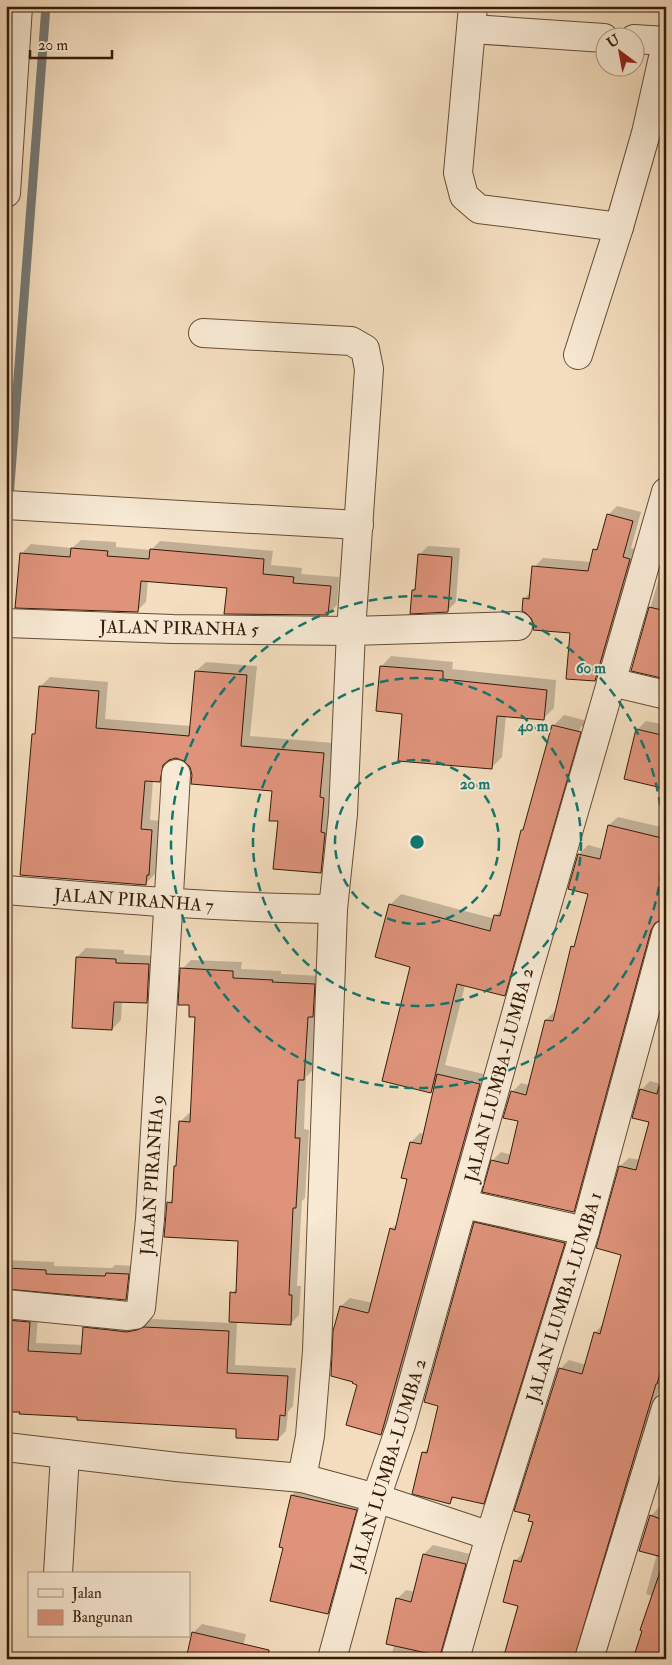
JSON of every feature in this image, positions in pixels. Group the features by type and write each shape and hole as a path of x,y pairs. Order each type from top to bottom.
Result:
{"street":[{"path":"6,193 18,6"},
{"path":"594,36 473,18 458,173 464,196 479,209 619,226"},
{"path":"578,354 619,226 646,133 666,43 644,41"},
{"path":"204,333 351,341 365,349 369,369 351,631 343,814 333,909 318,1351 310,1436 302,1478"},
{"name":"JALAN LUMBA-LUMBA 2","path":"332,1659 376,1498 401,1424 528,971 666,492"},
{"path":"6,505 359,524"},
{"name":"JALAN PIRANHA 5","path":"6,623 173,629 351,631 518,626"},
{"path":"611,682 666,695"},
{"path":"168,903 176,774"},
{"name":"JALAN PIRANHA 7","path":"6,890 168,903 262,908 333,909"},
{"name":"JALAN PIRANHA 9","path":"6,1304 128,1316 135,1315 141,1308 150,1219 168,903"},
{"name":"JALAN LUMBA-LUMBA 1","path":"455,1659 490,1536 585,1232 666,934"},
{"path":"464,1204 585,1232"},
{"path":"589,1659 666,1408"},
{"path":"6,1447 177,1467 302,1478 376,1498 490,1536"},
{"path":"58,1572 66,1454"}],"building":[{"path":"607,514 633,521 623,557 630,559 595,681 566,679 570,633 533,630 534,625 531,618 522,611 523,598 529,599 532,566 588,571 593,549 597,550"},
{"path":"71,548 108,551 107,556 149,559 150,549 264,559 263,574 294,577 293,583 331,586 328,615 224,614 227,588 141,581 138,612 15,608 20,553 70,557"},
{"path":"418,554 452,557 448,612 410,614 412,590 415,590"},
{"path":"649,607 666,611 666,679 631,671"},
{"path":"380,666 443,671 443,679 547,690 544,720 497,716 492,769 398,761 402,714 376,711"},
{"path":"195,671 247,675 241,746 324,753 320,797 324,798 321,832 325,833 321,873 273,869 278,821 269,821 272,791 191,784 192,775 190,767 184,761 176,758 169,760 163,765 160,782 145,781 141,829 152,830 149,875 147,875 146,885 20,875 32,734 35,734 39,686 99,691 96,728 189,736"},
{"path":"552,725 581,732 505,996 457,984 431,1093 382,1081 410,967 375,957 389,904 490,931 494,915 500,916 521,830 523,830"},
{"path":"636,729 666,736 666,789 624,779"},
{"path":"608,825 666,839 666,912 664,919 655,923 651,930 574,1212 482,1192 491,1160 508,1164 518,1121 503,1118 511,1091 526,1095 545,1020 553,1021 571,946 574,947 588,894 568,889 578,854 600,859"},
{"path":"76,957 116,959 116,963 149,964 147,1003 114,1002 112,1030 72,1028"},
{"path":"180,968 233,971 233,978 315,984 313,1017 308,1017 304,1080 298,1080 295,1138 300,1138 296,1208 293,1208 289,1295 292,1295 291,1325 229,1322 230,1292 236,1293 238,1241 164,1237 167,1202 172,1203 179,1121 190,1122 195,1017 189,1017 189,1005 178,1005"},
{"path":"437,1074 480,1084 381,1435 346,1425 357,1385 353,1382 331,1376 333,1331 340,1306 368,1313 369,1311 390,1228 395,1230 407,1179 401,1178 410,1142 421,1144"},
{"path":"659,1086 666,1086 666,1352 574,1659 503,1659 518,1606 503,1602 514,1560 521,1562 533,1522 528,1521 530,1515 514,1511 559,1368 582,1374 594,1332 600,1334 621,1255 596,1248 619,1166 636,1170 649,1122 632,1118 640,1089 657,1094"},
{"path":"474,1222 565,1243 484,1504 452,1497 450,1504 412,1494 422,1452 427,1453 438,1406 424,1402"},
{"path":"6,1268 46,1270 46,1274 105,1276 106,1273 129,1274 126,1300 6,1289"},
{"path":"6,1320 30,1322 28,1351 81,1354 83,1327 127,1332 144,1327 229,1331 227,1373 288,1376 285,1416 280,1415 278,1440 236,1438 236,1429 77,1420 77,1417 6,1412"},
{"path":"291,1495 357,1510 328,1614 270,1601 283,1548 279,1547"},
{"path":"650,1515 666,1521 666,1558 639,1551"},
{"path":"423,1554 466,1564 440,1656 386,1644 396,1598 411,1602"},
{"path":"662,1566 666,1566 666,1659 633,1659 642,1631 640,1630"},
{"path":"192,1632 269,1650 268,1659 186,1659"}],"waterway":[{"path":"6,538 46,6"}]}
